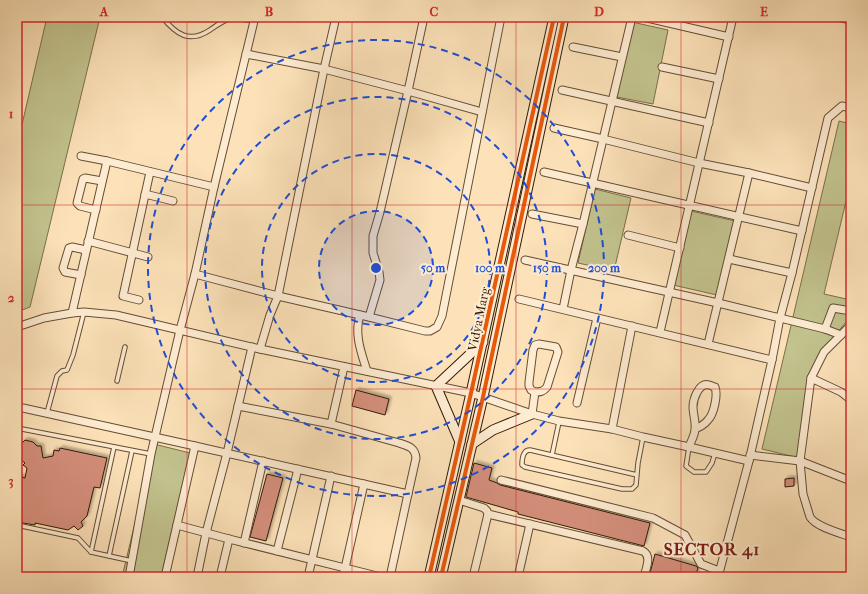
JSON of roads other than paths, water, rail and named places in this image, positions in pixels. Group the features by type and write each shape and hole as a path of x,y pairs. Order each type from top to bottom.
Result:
{"main road":[{"name":"Vidya Marg","path":"429,577 483,342 554,17"},
{"name":"Vidya Marg","path":"441,577 483,397 564,17"},
{"path":"460,442 436,386 483,342"},
{"path":"472,444 493,430 532,414"}],"street":[{"path":"197,577 206,533 238,406 256,348 278,296 336,17"},
{"path":"369,317 380,280 373,253 373,236 380,212 424,17"},
{"path":"195,274 278,296 425,331 433,330 437,327 442,316 501,17"},
{"path":"563,309 632,17"},
{"path":"643,17 729,37"},
{"path":"660,332 733,17"},
{"path":"837,17 851,20"},
{"path":"129,577 151,454 180,330 195,274 254,19"},
{"path":"573,47 622,57"},
{"path":"246,54 324,69 408,90 482,112"},
{"path":"662,67 719,79"},
{"path":"562,90 709,123"},
{"path":"501,480 653,518 686,535 701,564 719,574 749,458 772,360 780,318 828,118 842,106 851,108"},
{"path":"554,128 699,163 812,188"},
{"path":"81,156 214,187"},
{"path":"72,313 107,161"},
{"path":"139,300 123,296 150,172"},
{"path":"544,172 802,231"},
{"path":"708,344 749,173"},
{"path":"96,210 80,206 77,203 82,179 102,181"},
{"path":"145,194 173,201"},
{"path":"532,214 583,224"},
{"path":"628,235 680,248"},
{"path":"88,242 148,256"},
{"path":"81,275 65,272 63,268 68,248 72,247 86,250"},
{"path":"728,259 792,273"},
{"path":"525,260 718,303 826,329 841,335"},
{"path":"519,299 772,360"},
{"path":"826,329 833,308 851,311"},
{"path":"17,327 44,318 72,313 84,312 116,315 256,348 471,394 532,414 560,421 612,429 715,453 749,458 800,461 851,481"},
{"path":"360,315 358,322 358,344 367,371"},
{"path":"577,403 597,318"},
{"path":"851,325 824,352 811,378 800,461 803,494 812,520 851,537"},
{"path":"612,429 632,326"},
{"path":"539,344 556,347 558,352 547,387 541,392 535,392 531,390 529,386 533,350 535,345 539,344"},
{"path":"331,424 344,367"},
{"path":"811,378 841,392 851,400"},
{"path":"689,447 695,429 693,412 694,400 700,388 710,384 715,387 716,392 712,416 707,422 695,429"},
{"path":"532,414 535,392"},
{"path":"238,406 331,424 399,443 413,449 416,452 416,458 390,577"},
{"path":"23,408 408,494"},
{"path":"165,577 195,446"},
{"path":"244,543 263,461"},
{"path":"276,551 298,469"},
{"path":"308,577 331,476"},
{"path":"343,577 364,484"},
{"path":"459,500 484,508 488,514 473,577"},
{"path":"488,514 639,549 645,552 648,556 644,577"},
{"path":"518,577 530,524"},
{"path":"177,525 381,577"},
{"path":"220,577 229,539"}],"lane":[{"path":"162,17 171,28 179,34 192,37 200,36 219,23 228,19 254,19"},
{"path":"47,414 57,376 62,371 67,370 74,355 84,312"},
{"path":"117,380 125,347"},
{"path":"552,455 560,421"},
{"path":"17,432 22,429 151,454"},
{"path":"637,475 528,450 523,455 522,460 522,465 525,467 628,490 632,489 636,485 643,437"},
{"path":"91,552 114,447"},
{"path":"689,447 686,466 694,472 706,472 712,463 715,453"},
{"path":"110,556 132,451"},
{"path":"17,525 78,538 91,552 132,561"}],"district":[{"name":"SECTOR 41","path":"712,549"}]}
